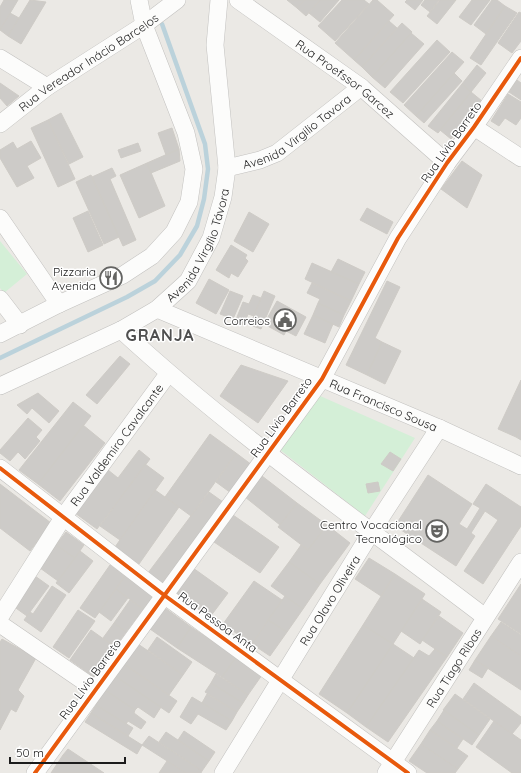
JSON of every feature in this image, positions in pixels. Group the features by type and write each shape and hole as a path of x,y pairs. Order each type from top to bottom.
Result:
{"street":[{"name":"Avenida Virgílio Távora","path":"0,334 59,304 123,275 152,256 174,232 188,202 194,169 186,133 144,25 138,0"},
{"name":"Rua Vereador Inácio Barcelos","path":"0,124 48,87 144,25 177,0"},
{"name":"Avenida Virgílio Távora","path":"0,386 121,330 157,309 188,281 211,238 223,197 227,168 215,45 219,0"},
{"name":"Rua Proefssor Garcez","path":"238,0 361,87 447,163"},
{"path":"0,58 48,87"},
{"name":"Rua Lívio Barreto","path":"35,773 322,378 398,238 447,163 474,127 521,58"},
{"name":"Avenida Virgilio Tavora","path":"227,168 260,160 277,153 361,87"},
{"path":"474,127 521,158"},
{"path":"0,218 59,304"},
{"path":"0,299 20,325"},
{"name":"Rua Francisco Sousa","path":"157,309 439,428 521,466"},
{"path":"121,330 168,374 267,453 485,617"},
{"name":"Rua Valdemiro Cavalcante","path":"0,617 64,516 168,374"},
{"name":"Rua Olavo Oliveira","path":"223,773 372,531 439,428"},
{"name":"Rua Pessoa Anta","path":"0,468 64,516 164,595 279,680 389,767 408,773"},
{"name":"Rua Tiago Ribas","path":"389,767 521,562"},
{"path":"0,624 95,689"}],"green space":[{"path":"0,241 27,274 4,293 0,288"},
{"path":"318,395 415,438 365,516 279,449"}],"building":[{"path":"4,0 18,0 0,30 0,7"},
{"path":"30,0 46,2 21,44 8,36"},
{"path":"287,0 305,0 297,8"},
{"path":"305,0 320,0 306,16 297,8"},
{"path":"320,0 339,0 320,22 309,13"},
{"path":"342,0 364,0 369,4 335,41 318,26"},
{"path":"373,0 377,0 394,15 354,60 335,43"},
{"path":"407,0 423,0 415,10 405,2"},
{"path":"425,0 439,0 430,12 421,5"},
{"path":"440,0 456,0 437,24 427,16"},
{"path":"472,0 490,0 471,25 459,17"},
{"path":"492,0 497,0 505,6 486,34 474,25"},
{"path":"505,6 517,13 481,65 470,58"},
{"path":"519,12 521,13 521,41 512,53 498,43"},
{"path":"10,13 19,18 8,36 0,30"},
{"path":"389,21 397,28 362,67 354,60"},
{"path":"402,23 412,32 372,77 362,67"},
{"path":"411,33 424,44 385,88 372,77"},
{"path":"437,40 450,52 403,103 390,92"},
{"path":"452,52 464,62 416,116 404,105"},
{"path":"477,65 486,73 471,92 462,84"},
{"path":"454,73 462,81 424,123 416,116"},
{"path":"517,80 521,83 521,100 509,92"},
{"path":"0,83 19,96 7,106 0,98"},
{"path":"462,84 471,92 438,133 428,126"},
{"path":"471,92 482,101 451,139 440,130"},
{"path":"508,94 521,102 521,118 516,125 505,118 499,126 491,121"},
{"path":"61,113 83,157 69,164 48,120"},
{"path":"48,120 75,179 58,187 31,128"},
{"path":"172,128 179,149 166,155 158,133"},
{"path":"31,141 41,158 27,166 34,178 17,187 0,158 0,150 13,142 17,149"},
{"path":"138,143 141,151 121,158 118,150"},
{"path":"179,149 180,161 151,173 147,163"},
{"path":"462,161 482,175 467,208 441,189"},
{"path":"147,163 165,206 139,218 120,175"},
{"path":"112,168 116,176 110,179 136,240 123,246 92,177"},
{"path":"91,175 119,237 104,244 76,182"},
{"path":"367,208 393,222 387,234 360,220"},
{"path":"88,211 103,245 88,252 73,218"},
{"path":"249,212 269,224 253,252 234,241"},
{"path":"231,245 247,255 245,258 248,261 238,277 231,273 229,278 216,270"},
{"path":"338,259 365,272 359,284 331,272"},
{"path":"312,263 359,284 351,301 305,279"},
{"path":"209,279 229,290 216,314 196,303"},
{"path":"387,281 400,287 375,338 382,342 367,375 346,365"},
{"path":"312,283 351,301 344,315 318,303 320,299 307,293"},
{"path":"230,291 243,296 233,319 220,314"},
{"path":"264,291 275,296 261,329 250,325"},
{"path":"253,295 261,298 254,316 248,314 244,325 235,322 243,302 249,304"},
{"name":"Correios","path":"277,301 306,317 296,336 286,331 284,335 264,324"},
{"path":"318,303 344,315 339,327 313,315"},
{"path":"313,315 333,324 325,343 304,334"},
{"path":"382,342 401,351 385,384 367,375"},
{"path":"120,356 130,364 97,404 86,395"},
{"path":"241,365 288,381 258,423 220,396"},
{"path":"521,380 521,426 516,437 498,429"},
{"path":"38,393 59,411 49,423 32,408 27,414 17,405"},
{"path":"73,402 91,416 38,484 19,470"},
{"path":"28,418 42,430 36,437 40,441 25,459 18,452 10,461 0,453 0,450"},
{"path":"83,425 105,443 60,501 38,484"},
{"path":"521,426 521,440 516,437"},
{"path":"210,434 236,453 191,516 165,497"},
{"path":"139,450 150,459 97,529 75,513 108,470 118,478"},
{"path":"390,452 401,459 393,471 381,464"},
{"path":"236,453 252,465 231,493 216,482"},
{"path":"145,464 164,478 120,540 100,526"},
{"name":"Centro Vocacional Tecnológico","path":"428,475 472,504 459,524 467,529 480,508 473,504 486,484 521,507 521,526 483,584 464,571 498,520 485,511 471,533 475,536 456,566 395,526"},
{"path":"262,476 297,503 280,525 245,497"},
{"path":"378,482 380,491 368,493 366,484"},
{"path":"0,484 51,523 30,551 0,528"},
{"path":"155,490 179,507 139,564 115,547"},
{"path":"209,492 223,502 162,583 148,573"},
{"path":"297,503 327,525 308,550 278,527"},
{"path":"233,515 279,547 260,573 214,542"},
{"path":"327,525 350,543 320,584 289,562 301,545 308,550"},
{"path":"66,532 84,545 75,558 56,545"},
{"path":"56,545 75,558 58,581 40,568"},
{"path":"80,551 93,561 69,593 56,583"},
{"path":"369,558 395,574 381,596 355,579"},
{"path":"289,562 320,584 303,609 271,586"},
{"path":"110,565 125,576 95,618 80,608"},
{"path":"193,568 228,593 210,617 176,593"},
{"path":"395,574 425,594 393,644 363,625"},
{"path":"35,576 49,586 27,616 13,606"},
{"path":"125,576 153,596 143,609 116,589"},
{"path":"254,581 282,600 252,644 223,624"},
{"path":"521,584 521,634 498,619"},
{"path":"52,586 66,595 41,632 24,620 30,612 33,614"},
{"path":"116,589 128,598 111,621 99,612"},
{"path":"285,596 303,609 287,632 268,620"},
{"path":"422,599 441,612 420,644 401,631"},
{"path":"130,600 143,609 126,632 114,623"},
{"path":"165,608 191,627 177,648 150,629"},
{"path":"78,610 95,621 69,658 53,647"},
{"path":"439,616 463,633 447,657 422,640"},
{"path":"268,620 287,632 270,656 252,644"},
{"path":"501,622 521,635 521,656 491,636"},
{"path":"114,623 126,632 115,647 103,638"},
{"path":"363,625 393,644 347,713 319,694"},
{"path":"191,627 236,657 222,677 177,648"},
{"path":"91,630 115,647 94,677 70,660"},
{"path":"491,636 521,656 521,690 475,660"},
{"path":"157,637 192,662 183,675 148,650"},
{"path":"2,639 36,658 18,690 24,696 16,712 11,709 0,730 0,642"},
{"path":"138,644 183,675 169,695 124,664"},
{"path":"393,644 414,658 366,727 347,713"},
{"path":"435,649 447,657 388,742 366,727 419,650 429,656"},
{"path":"236,657 262,675 248,695 222,677"},
{"path":"475,660 488,668 482,678 469,670"},
{"path":"124,664 177,701 169,713 115,676"},
{"path":"216,674 248,695 243,703 211,683"},
{"path":"115,676 161,707 154,718 138,707 135,710 105,690"},
{"path":"211,683 243,703 237,712 205,692"},
{"path":"474,683 521,717 521,723 512,734 463,699"},
{"path":"105,690 135,710 134,713 146,722 141,729 128,721 126,724 96,705"},
{"path":"207,694 237,712 232,721 202,703"},
{"path":"455,694 490,719 479,735 443,710"},
{"path":"192,697 232,721 226,730 198,714 191,724 180,717"},
{"path":"96,705 133,728 128,736 91,713"},
{"path":"444,710 479,735 472,745 437,721"},
{"path":"91,713 142,745 137,754 85,722"},
{"path":"437,721 463,739 457,748 430,730"},
{"path":"494,721 521,740 521,773 512,773 476,747"},
{"path":"430,730 468,756 458,769 421,744"},
{"path":"184,731 215,752 209,761 178,740"},
{"path":"166,732 209,761 202,771 159,742"},
{"path":"149,736 202,771 201,773 186,773 142,745"},
{"path":"421,744 458,769 455,773 427,773 409,761"},
{"path":"68,749 104,773 90,773 63,755"},
{"path":"63,755 90,773 51,773"},
{"path":"167,761 186,773 159,773"}],"waterway":[{"path":"0,358 127,297 155,281 180,255 197,226 204,199 208,169 205,144 162,24"}],"cycle path":[{"path":"35,773 322,379 398,238 447,163 474,127 521,58"},
{"path":"0,468 164,595 408,773"}],"place":[{"name":"Pizzaria Avenida","path":"111,278"},
{"name":"Correios","path":"285,320"},
{"name":"Centro Vocacional Tecnológico","path":"437,531"}],"district":[{"name":"GRANJA","path":"160,335"}]}
